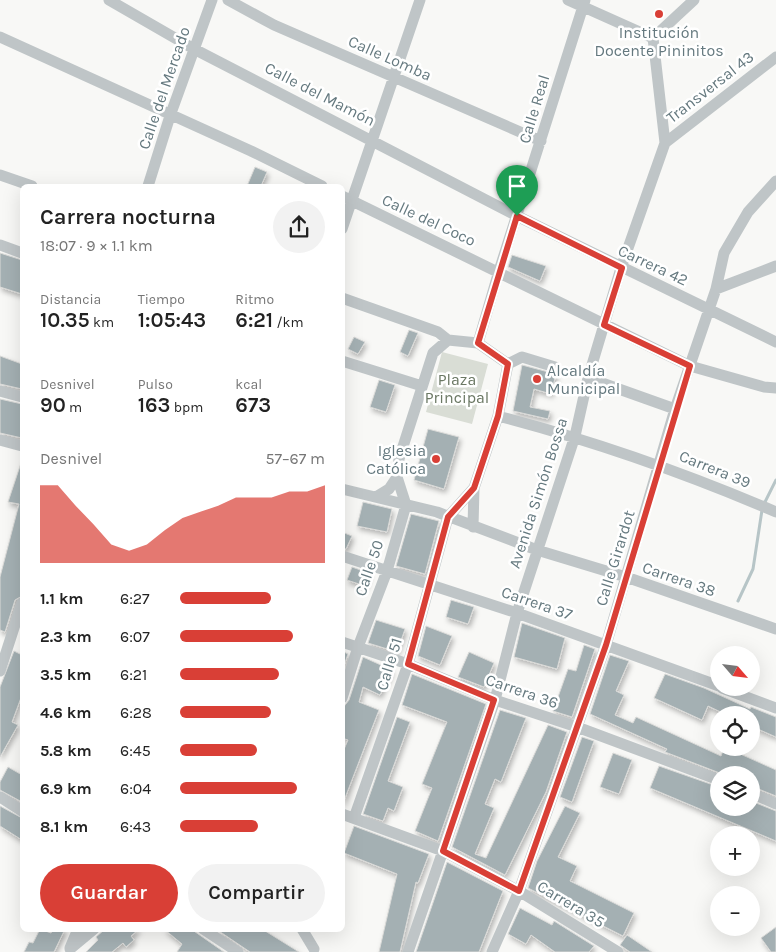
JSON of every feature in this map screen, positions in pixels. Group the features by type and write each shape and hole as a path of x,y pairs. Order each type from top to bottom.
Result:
{"street":[{"name":"Calle del Mamón","path":"109,0 194,49 371,138 517,216"},
{"name":"Calle del Mercado","path":"149,184 170,116 212,0"},
{"name":"Calle Lomba","path":"228,0 274,25 541,141"},
{"path":"347,199 371,138 420,0"},
{"path":"568,0 584,3 653,38 694,0"},
{"name":"Calle Real","path":"478,343 584,3"},
{"path":"0,37 170,116 251,151 318,184"},
{"name":"Avenida Simón Bossa","path":"408,952 494,700 536,550 575,436 588,378 604,325 665,143 653,38"},
{"name":"Transversal 43","path":"665,143 776,57"},
{"path":"0,175 26,184"},
{"name":"Calle Girardot","path":"492,952 519,891 606,645 675,409 716,289 724,253 748,212 776,180"},
{"name":"Calle del Coco","path":"347,199 499,271 604,325 690,366 764,387 776,388"},
{"name":"Carrera 42","path":"517,216 776,342"},
{"path":"0,245 20,252"},
{"path":"716,289 776,266"},
{"path":"345,299 438,332 448,340 478,343 508,364"},
{"path":"406,506 397,477 399,459 433,353 448,340"},
{"path":"508,364 522,357 555,368"},
{"path":"345,362 422,386"},
{"path":"473,528 474,488 498,416 508,364"},
{"path":"588,378 675,409"},
{"path":"0,391 20,396"},
{"name":"Carrera 39","path":"498,416 575,436 660,464 767,508"},
{"path":"0,440 20,445"},
{"path":"376,497 389,489 397,477"},
{"path":"448,517 474,488"},
{"name":"Carrera 38","path":"345,490 448,517 473,528 536,550 626,578 776,629"},
{"name":"Calle 50","path":"345,689 387,571 406,506"},
{"name":"Calle 51","path":"354,818 408,664 428,584 448,517"},
{"name":"Carrera 37","path":"345,557 517,613 710,683"},
{"path":"0,671 20,609"},
{"name":"Carrera 36","path":"345,643 408,664 494,700 577,727 710,777"},
{"name":"Carrera 37","path":"744,696 776,708"},
{"path":"0,797 20,810"},
{"path":"760,797 776,804"},
{"name":"Carrera 35","path":"345,815 443,851 519,891 618,952"},
{"path":"69,951 77,932"},
{"path":"69,951 91,932"},
{"path":"208,932 238,952"},
{"path":"304,932 314,949"}],"green space":[{"name":"Plaza Principal","path":"442,352 488,364 472,424 426,412"}],"building":[{"path":"255,167 267,172 262,184 248,184"},
{"path":"0,253 20,259 20,293 0,287"},
{"path":"512,255 546,266 540,281 508,267"},
{"path":"409,330 418,333 408,356 400,352"},
{"path":"354,337 365,342 358,354 348,349"},
{"path":"0,356 20,363 20,389 0,384"},
{"path":"522,365 556,374 551,394 534,389 530,407 550,411 548,419 513,411"},
{"path":"379,380 395,385 386,412 370,407"},
{"path":"0,399 20,404 20,438 0,433"},
{"name":"Iglesia Católica","path":"428,429 459,437 444,489 414,480"},
{"path":"20,466 20,597 15,600 5,632 0,630 0,577 19,504 8,502"},
{"path":"363,502 392,509 387,532 357,526"},
{"path":"411,514 439,521 425,574 396,566"},
{"path":"345,533 352,536 345,549"},
{"path":"352,567 369,573 365,586 347,580"},
{"path":"451,600 474,607 468,624 446,617"},
{"path":"376,620 405,629 397,652 368,643"},
{"path":"522,623 565,638 557,669 514,657"},
{"path":"426,626 452,636 440,665 418,656"},
{"path":"584,645 595,649 572,717 553,711 568,669 576,671"},
{"path":"14,651 20,654 20,700 12,722 18,725 0,757 0,687"},
{"path":"469,652 494,663 484,687 458,677"},
{"path":"610,655 629,661 616,691 624,695 615,715 633,723 636,717 710,751 710,756 745,756 776,770 776,796 760,790 760,766 710,766 710,769 665,752 667,749 590,714"},
{"path":"363,657 392,670 380,695 363,687 359,702 379,710 345,798 345,747 348,740 345,739 345,705 349,700"},
{"path":"412,674 486,704 438,841 415,831 432,788 422,784 447,722 402,705"},
{"path":"665,674 710,691 710,696 722,696 743,706 708,706 702,720 654,698"},
{"path":"500,710 526,718 501,782 495,779 485,804 494,808 475,854 486,858 548,725 567,732 546,792 505,875 452,847"},
{"path":"760,711 776,717 776,737 760,730"},
{"path":"397,717 410,722 388,781 403,787 394,811 388,808 383,821 363,814"},
{"path":"582,737 594,741 572,802 560,797"},
{"path":"613,753 632,760 619,794 600,787"},
{"path":"659,766 710,784 710,813 650,788"},
{"path":"8,767 20,774 20,801 0,790 0,782"},
{"path":"760,805 776,811 776,841 760,834 760,826 740,826 717,816 760,816"},
{"path":"0,806 20,817 20,839 0,826"},
{"path":"565,806 580,813 558,857 577,866 570,881 634,913 623,936 528,888 537,861"},
{"path":"354,826 429,854 418,883 416,882 400,952 379,952 397,874 345,853"},
{"path":"447,862 503,891 479,952 416,952"},
{"path":"520,908 552,925 554,921 594,946 589,952 555,952 531,935 526,944 508,934"},
{"path":"776,927 776,952 771,952 761,938"},
{"path":"38,932 64,932 54,952 24,952 29,942 33,943"},
{"path":"102,932 136,932 131,936 134,940 126,947 123,943 112,952 86,952 98,940 96,937"},
{"path":"168,932 195,932 224,952 177,952 182,944"},
{"path":"220,932 267,932 299,952 250,952"},
{"path":"627,935 652,952 630,952 620,945"}],"waterway":[{"path":"764,504 776,480"},
{"path":"738,601 753,569 762,510"}],"place":[{"name":"Institución Docente Pininitos","path":"659,14"},
{"name":"Alcaldía Municipal","path":"537,379"},
{"name":"Iglesia Católica","path":"436,459"}],"route":[{"path":"517,216 622,268 604,325 690,366 675,409 606,645 519,891 443,851 494,700 408,664 428,584 448,517 474,488 498,416 508,364 478,343 517,216"}]}
